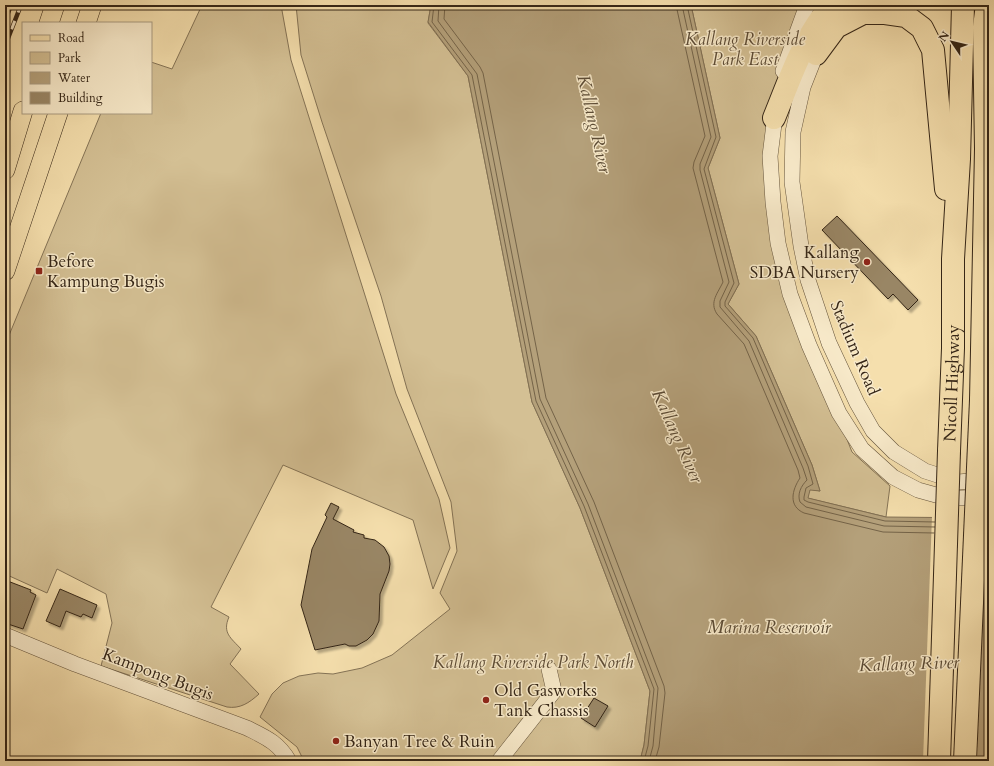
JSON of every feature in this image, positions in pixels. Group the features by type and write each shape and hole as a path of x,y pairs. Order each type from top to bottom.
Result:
{"highway":[{"path":"774,118 793,71 807,43 823,16 836,5"},
{"name":"Nicoll Highway","path":"939,761 953,348 951,160 963,5"},
{"name":"Nicoll Highway","path":"965,761 981,400 985,176 988,147 984,27 987,5"},
{"path":"816,54 836,27 863,13 885,13 906,16 922,28 933,50 951,160"}],"main road":[{"path":"49,22 55,5"},
{"path":"86,22 92,5"},
{"path":"5,170 22,114"},
{"path":"5,271 58,114"}],"street":[{"path":"807,5 779,84 770,156 773,202 778,243 790,294 809,345 839,413 862,449 893,477 918,490 936,495 959,498 989,496"},
{"name":"Stadium Road","path":"816,54 803,87 793,132 792,182 801,246 808,280 829,343 857,403 873,431 894,452 925,471 959,482 989,479"},
{"name":"Kampong Bugis","path":"5,635 75,664 246,728 272,742 283,750 289,761"},
{"path":"499,761 554,691 549,669"}],"green space":[{"path":"202,5 281,5 291,60 396,394 439,499 450,548 433,589 413,520 283,465 211,607 229,617 227,631 241,649 230,664 259,694 244,705 236,707 227,707 101,666 112,623 106,594 57,569 47,593 5,574 5,345 101,114 152,114 152,62 172,69"},
{"name":"Kallang Riverside Park North","path":"296,5 431,5 428,23 468,76 532,402 580,508 650,691 644,745 640,761 304,761 297,747 260,717 272,694 283,683 299,676 318,673 333,674 362,668 392,655 450,609 440,593 457,551 451,502 407,389 381,296 301,55"},
{"name":"Kallang Riverside Park East","path":"691,5 807,5 770,156 778,243 831,399 852,452 890,486 886,517 807,498 810,489 820,491 812,465 756,336 728,304 739,284 708,168 720,138"}],"water":[{"name":"Marina Reservoir","path":"431,5 691,5 720,138 708,168 739,284 728,304 756,336 812,465 820,491 810,490 808,498 886,517 989,518 989,761 640,761 644,745 650,691 580,508 532,402 468,76 428,22"}],"pier":[{"path":"932,516 986,516 977,761 923,761"}],"building":[{"name":"Kallang SDBA Nursery","path":"837,216 918,300 908,310 893,294 888,299 822,230"},
{"path":"331,503 339,507 333,519 354,530 353,532 364,535 364,538 375,540 384,547 389,556 390,564 389,571 380,594 379,621 373,634 367,640 356,646 349,646 345,644 315,650 301,605 312,549 327,517 325,515"},
{"path":"5,580 31,590 30,592 36,595 23,629 5,623"},
{"path":"60,589 97,605 92,618 83,614 81,617 66,611 60,627 46,621"},
{"path":"594,698 608,706 595,727 581,718"}],"railway":[{"path":"5,21 11,5"},
{"path":"5,46 21,5"}],"place":[{"name":"Kallang SDBA Nursery","path":"867,262"},
{"name":"Before Kampung Bugis","path":"39,271"},
{"name":"Old Gasworks Tank Chassis","path":"486,700"},
{"name":"Banyan Tree & Ruin","path":"336,741"}],"water label":[{"name":"Kallang River","path":"594,124"},
{"name":"Kallang River","path":"677,436"},
{"name":"Kallang River","path":"909,664"}]}
